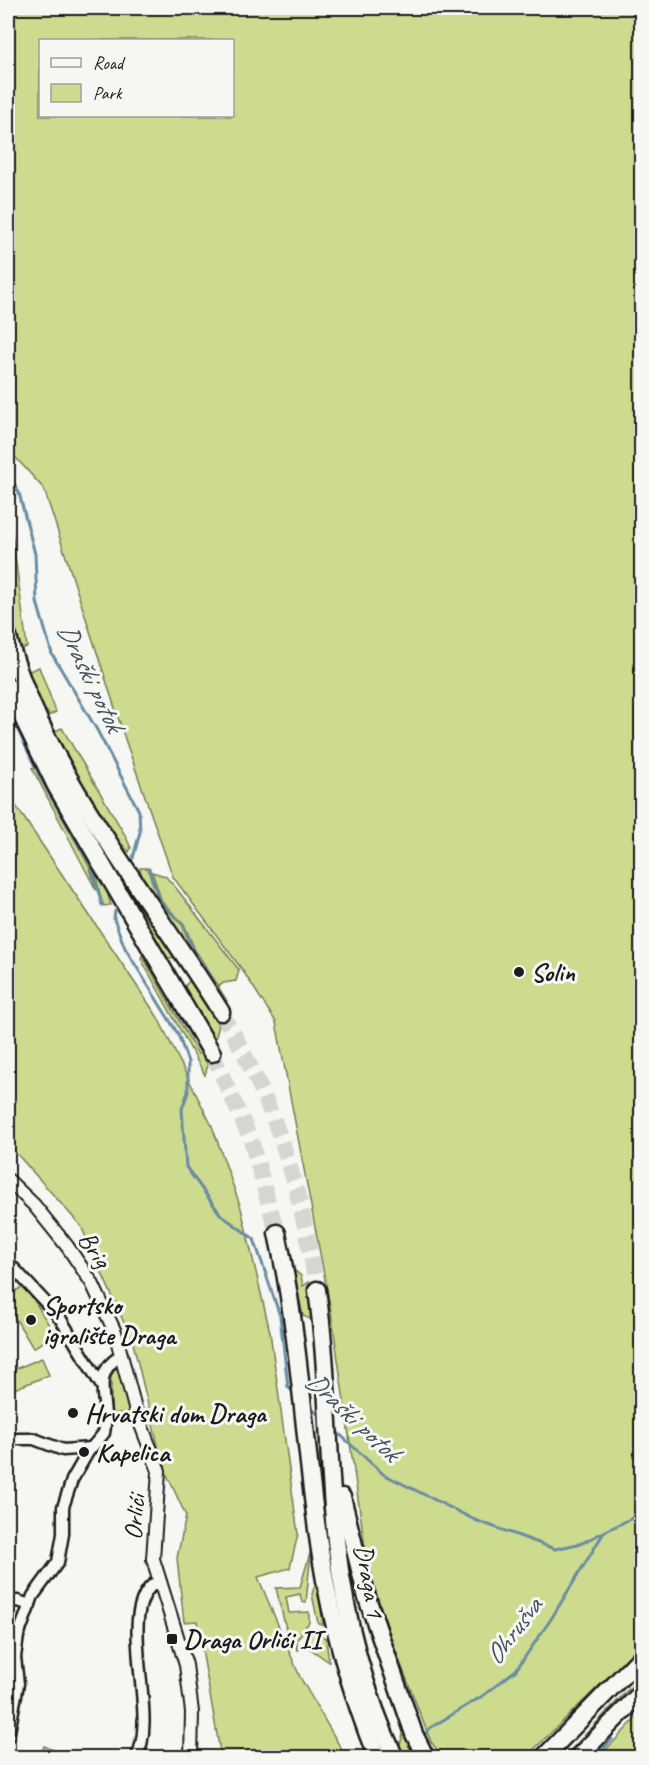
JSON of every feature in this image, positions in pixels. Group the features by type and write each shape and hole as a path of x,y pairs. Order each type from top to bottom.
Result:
{"highway":[{"path":"8,637 14,660 40,720 68,774 116,852 221,1012"},
{"path":"8,687 56,786 212,1053"},
{"path":"277,1233 284,1262 322,1563 339,1661 369,1758"},
{"path":"317,1290 342,1495 352,1543 383,1647 414,1734 426,1758"},
{"name":"Draga 1","path":"331,1405 333,1500 343,1584 361,1667 395,1758"},
{"path":"543,1758 642,1656"},
{"path":"339,1661 377,1758"},
{"path":"554,1758 642,1666"},
{"path":"577,1758 642,1692"},
{"path":"587,1758 642,1699"}],"street":[{"name":"Brig","path":"8,1180 34,1205 81,1266 103,1305 122,1355"},
{"path":"8,1262 63,1323 101,1385 106,1426 100,1439 91,1448 72,1480 64,1501 62,1550 58,1562 30,1605 16,1648 18,1684 8,1737"},
{"path":"101,1385 107,1367 122,1355"},
{"name":"Orlići","path":"122,1355 136,1412 159,1471 153,1542 159,1581 186,1665 192,1712 191,1758"},
{"path":"8,1439 34,1439 63,1450 91,1448"},
{"path":"136,1758 145,1728 139,1668 139,1610 145,1590 159,1581"},
{"path":"8,1602 18,1601 30,1605"}],"green space":[{"path":"8,8 641,8 641,1645 526,1757 443,1757 431,1742 393,1644 368,1568 331,1311 276,1022 241,968 173,877 125,739 44,489 8,449"},
{"path":"8,502 27,647 18,650 8,617"},
{"path":"39,667 56,712 50,715 46,711 55,731 27,672"},
{"path":"62,728 125,835 131,848 129,852 123,845 121,847 94,805 55,731"},
{"path":"38,766 202,1049 199,1051 110,895 108,896 111,905 104,906 92,865 52,801 40,776"},
{"path":"35,767 90,868 96,890 32,768"},
{"path":"8,794 157,1016 212,1126 241,1208 270,1332 298,1534 290,1568 258,1577 300,1677 346,1757 221,1757 197,1621 184,1622 177,1558 186,1516 163,1466 133,1343 81,1226 8,1144"},
{"path":"114,859 175,952 172,958 165,957 109,865"},
{"path":"140,868 147,868 160,903 183,925 192,951 216,989 219,988 227,1001 224,1003 142,878"},
{"path":"152,872 165,876 176,888 239,970 236,981 223,983 219,987 195,950 184,924 162,902"},
{"path":"142,955 198,1054 201,1053 208,1065 205,1075 141,959"},
{"path":"191,979 219,1025 214,1044 183,988"},
{"path":"293,1269 301,1276 303,1286 309,1282 314,1316 310,1319 303,1316"},
{"name":"Sportsko igralište Draga","path":"25,1285 55,1335 33,1348 8,1306 8,1296"},
{"path":"42,1358 49,1375 12,1390 8,1372"},
{"path":"120,1367 131,1412 111,1414 111,1377 115,1368"},
{"path":"311,1550 306,1603 302,1602 300,1594 286,1597 289,1613 309,1612 309,1622 297,1640 298,1651 286,1629 276,1588 300,1587"},
{"path":"317,1578 323,1625 318,1623 312,1594"},
{"path":"311,1632 317,1632 326,1639 329,1662 308,1647 307,1637"},
{"path":"641,1676 641,1679 567,1757 563,1758"},
{"path":"641,1713 641,1756 599,1757"},
{"path":"405,1728 418,1757 403,1757 399,1748"},
{"path":"44,1746 68,1757 40,1757"}],"waterway":[{"name":"Draški potok","path":"8,472 19,493 35,554 37,602 52,654 97,730 139,811 140,832 133,858"},
{"path":"8,709 43,783 92,868 102,905"},
{"path":"149,869 161,903 183,925 194,952 217,988"},
{"name":"Draški potok","path":"115,911 114,919 125,948 178,1034 188,1062 188,1092 182,1109 186,1167 221,1215 254,1239 280,1316 288,1387 296,1394"},
{"name":"Draški potok","path":"309,1406 322,1418"},
{"name":"Draški potok","path":"334,1429 383,1474 475,1520 555,1549 582,1543 642,1513"},
{"name":"Ohrušva","path":"422,1738 430,1728 484,1695 516,1670 551,1619 603,1534"},
{"path":"595,1758 612,1739"},
{"name":"Ohrušva","path":"412,1758 414,1748"}],"tunnel":[{"path":"221,1012 257,1081 283,1146 302,1214 317,1290"},
{"path":"212,1053 251,1140 277,1233"}],"place":[{"name":"Solin","path":"519,972"},
{"name":"Sportsko igralište Draga","path":"31,1320"},
{"name":"Hrvatski dom Draga","path":"73,1413"},
{"name":"Kapelica","path":"84,1452"},
{"name":"Draga Orlići II","path":"172,1639"}]}
